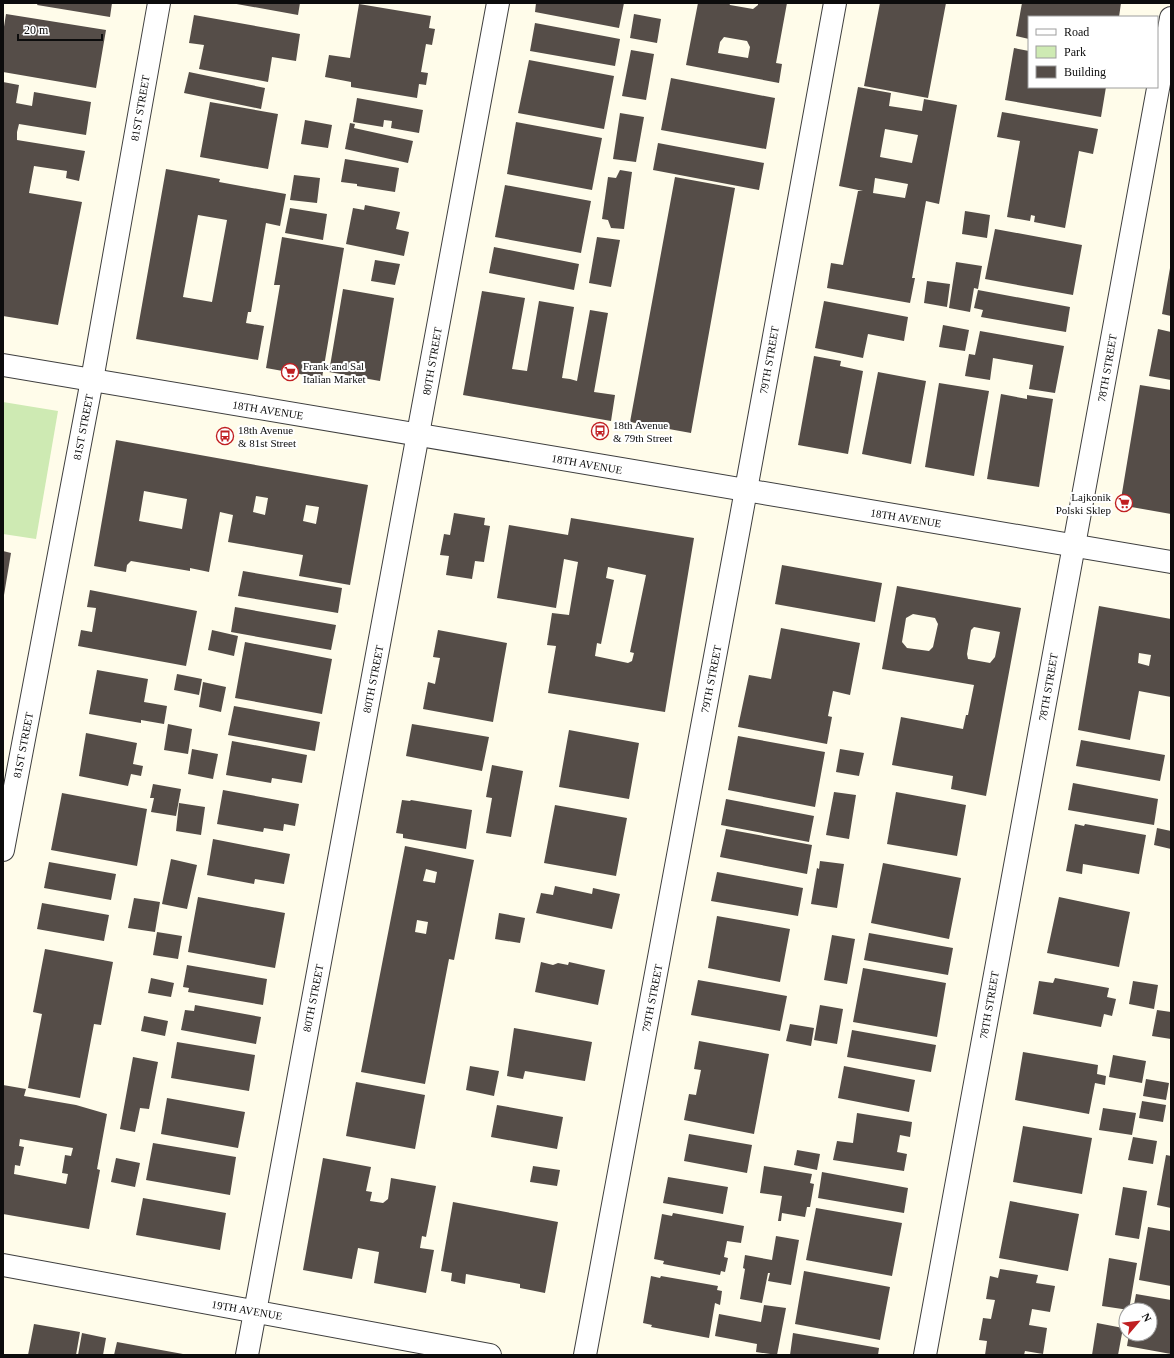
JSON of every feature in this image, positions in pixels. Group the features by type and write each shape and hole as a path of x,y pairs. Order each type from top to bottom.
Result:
{"street":[{"name":"81ST STREET","path":"3,850 92,380 159,3"},
{"name":"80TH STREET","path":"247,1355 498,3"},
{"name":"79TH STREET","path":"585,1355 835,3"},
{"name":"78TH STREET","path":"925,1355 1171,18"},
{"name":"18TH AVENUE","path":"3,365 120,386 746,489 880,514 1171,562"},
{"name":"19TH AVENUE","path":"3,1265 490,1355"}],"green space":[{"path":"3,402 58,411 36,539 3,534"}],"building":[{"path":"38,3 112,3 110,17 37,5"},
{"path":"231,3 300,3 298,15"},
{"path":"536,3 624,3 619,28 535,12"},
{"path":"698,3 729,3 730,5 753,9 758,5 758,3 787,3 776,63 782,64 779,83 686,65","holes":["724,37 747,41 750,47 748,58 718,53 720,42"]},
{"path":"880,3 946,3 928,98 864,86"},
{"path":"1022,3 1121,3 1119,16 1028,16 1028,39 1016,36"},
{"path":"359,4 431,16 429,28 435,29 432,45 426,44 421,72 428,73 426,85 419,84 417,98 351,87 351,82 325,77 329,55 350,58"},
{"path":"6,14 106,30 96,88 3,72 3,33"},
{"path":"634,14 661,19 657,43 630,38"},
{"path":"194,15 300,34 296,61 272,57 268,82 199,69 204,45 189,43"},
{"path":"535,23 620,39 615,66 530,51"},
{"path":"1014,48 1028,51 1028,88 1106,88 1101,117 1005,100"},
{"path":"631,50 654,54 646,100 622,96"},
{"path":"529,60 614,76 604,129 518,113"},
{"path":"189,72 265,88 261,109 184,93"},
{"path":"671,78 775,98 766,149 661,130"},
{"path":"3,82 19,85 16,103 32,106 34,92 91,102 86,135 19,124 17,132 17,140 85,151 79,181 66,178 67,171 34,166 29,193 82,202 58,325 3,316"},
{"path":"858,87 891,93 889,106 922,111 924,99 957,105 939,204 926,201 912,278 915,278 910,303 827,288 831,263 843,265 858,191 863,191 839,186","holes":["885,129 918,135 912,163 880,157","875,178 908,184 905,198 873,193"]},
{"path":"357,98 423,110 419,133 391,128 392,121 384,120 383,127 353,122"},
{"path":"210,102 278,114 268,169 200,157"},
{"path":"1002,112 1098,129 1093,154 1079,151 1065,228 1034,222 1035,216 1031,215 1030,221 1007,217 1020,141 997,137"},
{"path":"620,113 644,117 636,162 613,159"},
{"path":"305,120 332,125 328,148 301,144"},
{"path":"516,122 602,138 592,190 507,174"},
{"path":"350,123 355,124 354,128 413,141 408,163 345,149"},
{"path":"658,143 764,163 759,190 653,170"},
{"path":"345,159 399,168 395,192 341,182"},
{"path":"166,169 220,179 219,182 286,194 280,226 266,223 251,312 248,312 246,323 264,326 258,360 136,339","holes":["198,215 227,220 212,302 183,297"]},
{"path":"620,170 632,172 624,229 611,228 608,220 602,219 608,177 616,178"},
{"path":"294,175 320,178 317,203 290,200"},
{"path":"675,177 735,188 691,433 630,422"},
{"path":"505,185 591,201 581,253 495,237"},
{"path":"365,205 400,212 396,229 409,232 404,256 346,244 353,208 364,210"},
{"path":"290,208 327,214 323,240 285,233"},
{"path":"965,211 990,215 987,238 962,234"},
{"path":"995,229 1082,245 1073,295 985,279"},
{"path":"282,237 344,248 322,378 266,368 280,285 274,285"},
{"path":"597,237 620,240 611,287 589,283"},
{"path":"494,247 579,264 574,290 489,273"},
{"path":"375,260 400,264 395,285 371,281"},
{"path":"956,262 982,266 978,289 974,288 970,312 949,308"},
{"path":"1171,268 1171,316 1162,314"},
{"path":"927,281 950,284 947,307 924,303"},
{"path":"343,289 394,298 380,381 329,372"},
{"path":"978,290 1070,307 1066,332 981,317 983,310 974,308"},
{"path":"482,291 525,298 512,369 527,371 539,301 574,307 562,378 577,381 590,310 608,313 594,392 615,395 611,421 463,395"},
{"path":"824,301 908,317 904,341 868,334 863,358 815,348"},
{"path":"943,325 969,330 965,351 939,347"},
{"path":"1158,329 1171,332 1171,380 1149,376"},
{"path":"980,331 1064,346 1055,393 1029,389 1033,365 993,358 990,380 965,376 969,354 975,355"},
{"path":"814,356 841,361 840,366 863,371 848,454 798,445"},
{"path":"878,372 926,381 911,464 862,454"},
{"path":"939,383 989,391 974,476 925,467"},
{"path":"1140,385 1171,390 1171,514 1120,505"},
{"path":"1001,394 1027,399 1027,395 1053,399 1039,487 987,479"},
{"path":"116,440 368,485 350,585 299,576 303,555 228,542 233,515 220,512 209,572 190,568 190,571 131,561 127,565 126,572 94,566","holes":["144,491 187,499 182,529 139,521","256,496 268,498 265,515 253,512","306,505 319,507 316,524 303,521"]},
{"path":"454,513 485,518 484,525 490,526 484,562 475,561 472,579 446,575 449,556 440,555 444,534 450,535"},
{"path":"571,518 694,538 665,712 548,693 556,646 547,645 552,613 569,615 578,562 564,559 556,608 497,598 509,525 568,535","holes":["608,567 646,575 630,652 634,653 632,661 628,663 595,656 597,643 601,644 614,580 606,578"]},
{"path":"3,551 11,553 4,595 3,595"},
{"path":"782,565 882,583 875,622 775,604"},
{"path":"243,571 342,588 338,613 238,596"},
{"path":"897,586 1021,608 986,796 951,789 953,776 892,765 901,717 963,729 966,715 968,715 974,685 882,669","holes":["913,614 935,618 938,624 933,647 929,651 907,648 902,642 906,618","974,627 1000,632 995,657 990,663 968,659 967,654 971,630"]},
{"path":"90,590 197,611 186,666 78,646 81,630 92,632 96,608 87,607"},
{"path":"1099,606 1171,619 1171,697 1139,691 1130,740 1078,730","holes":["1139,653 1151,655 1149,666 1138,663"]},
{"path":"235,607 336,625 331,650 231,632"},
{"path":"781,628 860,643 850,695 833,691 828,716 832,717 827,744 738,727 749,675 771,679"},
{"path":"212,630 238,636 234,656 208,650"},
{"path":"438,630 507,643 493,722 423,709 428,682 435,684 440,658 433,657"},
{"path":"245,642 332,659 322,714 235,698"},
{"path":"97,670 148,679 144,702 167,706 164,724 141,720 141,723 89,714"},
{"path":"177,674 202,679 199,695 174,690"},
{"path":"203,682 226,687 221,712 199,707"},
{"path":"234,706 320,722 315,751 228,735"},
{"path":"168,724 192,729 188,754 164,750"},
{"path":"412,724 489,737 482,771 406,756"},
{"path":"569,730 639,743 629,799 559,787"},
{"path":"86,733 137,743 133,764 143,766 141,776 131,774 128,786 79,776"},
{"path":"738,736 825,752 815,807 728,790"},
{"path":"1081,740 1165,755 1160,781 1076,766"},
{"path":"232,741 307,755 302,783 272,778 271,783 226,775"},
{"path":"192,749 218,754 213,779 188,774"},
{"path":"840,749 864,753 859,776 836,772"},
{"path":"492,765 523,771 511,837 486,833 492,798 486,797"},
{"path":"1073,783 1158,799 1154,825 1068,810"},
{"path":"153,784 181,789 176,816 151,812 154,798 150,798"},
{"path":"223,790 299,804 295,826 284,824 283,831 264,828 263,832 217,824"},
{"path":"834,792 856,795 849,839 826,835"},
{"path":"896,792 966,805 957,856 887,844"},
{"path":"62,793 147,809 137,866 51,850"},
{"path":"726,799 814,816 809,842 721,825"},
{"path":"402,800 411,800 472,810 466,849 403,838 403,834 396,833"},
{"path":"179,803 205,807 201,835 176,831"},
{"path":"555,805 627,818 616,876 544,863"},
{"path":"1075,824 1084,826 1085,824 1146,835 1139,874 1083,864 1082,874 1066,871"},
{"path":"1157,828 1171,831 1171,849 1154,845"},
{"path":"726,829 812,845 807,874 720,857"},
{"path":"213,839 290,854 284,884 255,879 254,884 207,875"},
{"path":"405,846 474,860 454,960 449,959 425,1084 361,1072","holes":["426,869 437,872 435,883 423,881","417,920 428,922 426,934 415,932"]},
{"path":"171,859 197,865 187,909 162,904"},
{"path":"820,861 844,864 837,908 811,904 817,868 819,869"},
{"path":"49,862 116,874 111,900 44,888"},
{"path":"883,863 961,878 949,939 871,923"},
{"path":"717,872 803,888 798,916 711,901"},
{"path":"555,886 592,894 593,888 620,894 612,929 536,913 541,893 553,895"},
{"path":"198,897 285,913 275,968 188,952"},
{"path":"1059,897 1130,912 1119,967 1047,953"},
{"path":"134,898 160,902 155,932 128,928"},
{"path":"42,903 109,915 104,941 37,929"},
{"path":"499,913 525,918 520,943 495,939"},
{"path":"717,916 790,929 780,982 708,968"},
{"path":"157,932 182,936 178,959 153,955"},
{"path":"869,933 953,948 948,975 864,960"},
{"path":"832,935 855,939 847,984 824,980"},
{"path":"45,949 113,962 101,1025 94,1024 80,1098 28,1088 42,1014 33,1012"},
{"path":"541,962 553,965 558,963 568,965 569,962 605,970 598,1005 535,992"},
{"path":"187,965 267,979 263,1005 188,992 189,988 183,987"},
{"path":"863,968 946,983 937,1037 853,1022"},
{"path":"151,978 174,983 171,997 148,993"},
{"path":"1055,978 1109,988 1107,997 1116,999 1112,1016 1104,1014 1101,1027 1033,1014 1039,981 1053,983"},
{"path":"698,980 787,996 780,1031 691,1015"},
{"path":"1133,981 1158,985 1154,1009 1129,1004"},
{"path":"195,1005 261,1017 256,1044 181,1030 185,1010 194,1011"},
{"path":"820,1005 843,1009 837,1044 814,1040"},
{"path":"1157,1010 1171,1012 1171,1039 1152,1036"},
{"path":"144,1016 168,1021 165,1036 141,1031"},
{"path":"790,1024 814,1028 811,1046 786,1041"},
{"path":"514,1028 592,1042 585,1081 525,1071 523,1079 507,1076"},
{"path":"852,1030 936,1045 931,1072 847,1057"},
{"path":"699,1041 769,1054 754,1134 684,1120 689,1094 696,1095 701,1070 694,1069"},
{"path":"177,1042 255,1055 249,1091 171,1078"},
{"path":"1023,1052 1098,1065 1097,1074 1106,1076 1105,1085 1095,1083 1089,1114 1015,1100"},
{"path":"1113,1055 1146,1061 1142,1083 1109,1077"},
{"path":"133,1057 158,1062 149,1109 140,1108 135,1132 120,1129"},
{"path":"470,1066 499,1071 494,1096 466,1090"},
{"path":"844,1066 915,1080 909,1112 838,1098"},
{"path":"1146,1079 1169,1083 1166,1100 1143,1096"},
{"path":"356,1082 425,1095 415,1149 346,1136"},
{"path":"3,1085 26,1089 24,1096 76,1105 107,1114 97,1169 100,1170 89,1229 3,1214","holes":["20,1139 73,1148 71,1156 65,1155 62,1173 68,1174 66,1184 14,1174 15,1165 20,1166 24,1147 19,1146"]},
{"path":"167,1098 245,1112 238,1148 161,1134"},
{"path":"1142,1101 1166,1105 1163,1122 1139,1118"},
{"path":"497,1105 563,1117 557,1149 491,1137"},
{"path":"1103,1108 1136,1113 1132,1135 1099,1130"},
{"path":"857,1113 912,1122 910,1137 900,1135 897,1152 907,1154 904,1171 833,1160 837,1141 853,1143"},
{"path":"1023,1126 1092,1138 1082,1194 1013,1182"},
{"path":"689,1134 752,1145 747,1173 684,1161"},
{"path":"1133,1137 1157,1141 1153,1164 1128,1160"},
{"path":"153,1143 236,1157 230,1195 146,1180"},
{"path":"797,1150 820,1154 817,1170 794,1165"},
{"path":"1166,1155 1171,1156 1171,1208 1157,1205"},
{"path":"116,1158 140,1163 135,1187 111,1182"},
{"path":"323,1158 371,1167 366,1191 372,1192 370,1201 383,1203 388,1199 391,1178 436,1186 426,1237 422,1236 420,1248 434,1250 426,1293 374,1283 379,1252 358,1248 352,1279 303,1270"},
{"path":"533,1166 560,1170 557,1186 530,1182"},
{"path":"764,1166 812,1174 810,1183 814,1184 810,1207 807,1207 805,1217 782,1213 781,1221 778,1221 782,1196 760,1193"},
{"path":"822,1172 908,1188 904,1213 818,1198"},
{"path":"668,1177 728,1187 723,1214 663,1203"},
{"path":"1123,1187 1147,1191 1139,1239 1115,1235"},
{"path":"143,1198 226,1213 220,1250 136,1235"},
{"path":"1010,1201 1079,1214 1068,1271 999,1258"},
{"path":"453,1202 558,1222 545,1293 520,1288 520,1284 466,1274 465,1284 451,1281 452,1273 441,1271"},
{"path":"816,1208 902,1223 892,1276 806,1260"},
{"path":"673,1213 744,1226 741,1243 727,1241 724,1257 728,1258 725,1272 721,1271 720,1275 663,1264 664,1261 654,1259 662,1214 672,1216"},
{"path":"1148,1227 1171,1231 1171,1286 1139,1280"},
{"path":"776,1236 799,1240 791,1285 768,1281 770,1273 768,1273 762,1303 740,1299 745,1269 743,1268 745,1255 772,1260"},
{"path":"1109,1258 1137,1263 1130,1302 1118,1302 1118,1308 1102,1306"},
{"path":"1000,1269 1038,1275 1036,1283 1055,1286 1050,1312 1032,1309 1029,1325 1047,1328 1043,1354 1025,1351 1024,1355 985,1355 987,1341 979,1340 983,1318 991,1319 995,1300 986,1299 990,1276 998,1278"},
{"path":"804,1271 890,1287 880,1340 795,1324"},
{"path":"651,1276 660,1278 661,1276 718,1286 717,1290 722,1291 720,1305 715,1303 709,1338 651,1327 652,1325 643,1323"},
{"path":"1136,1294 1171,1300 1171,1354 1127,1346 1128,1342 1158,1342 1158,1302 1134,1302"},
{"path":"764,1305 786,1308 777,1355 756,1352 757,1344 715,1336 719,1314 761,1322"},
{"path":"1097,1323 1118,1327 1118,1342 1120,1342 1118,1355 1092,1355"},
{"path":"34,1324 80,1332 76,1355 28,1355"},
{"path":"82,1333 106,1338 103,1355 78,1355"},
{"path":"793,1333 879,1348 878,1355 790,1355"},
{"path":"117,1342 183,1354 183,1355 114,1355"}],"place":[{"name":"Frank and Sal Italian Market","path":"290,372"},
{"name":"18th Avenue & 79th Street","path":"600,431"},
{"name":"18th Avenue & 81st Street","path":"225,436"},
{"name":"Lajkonik Polski Sklep","path":"1124,503"}]}
